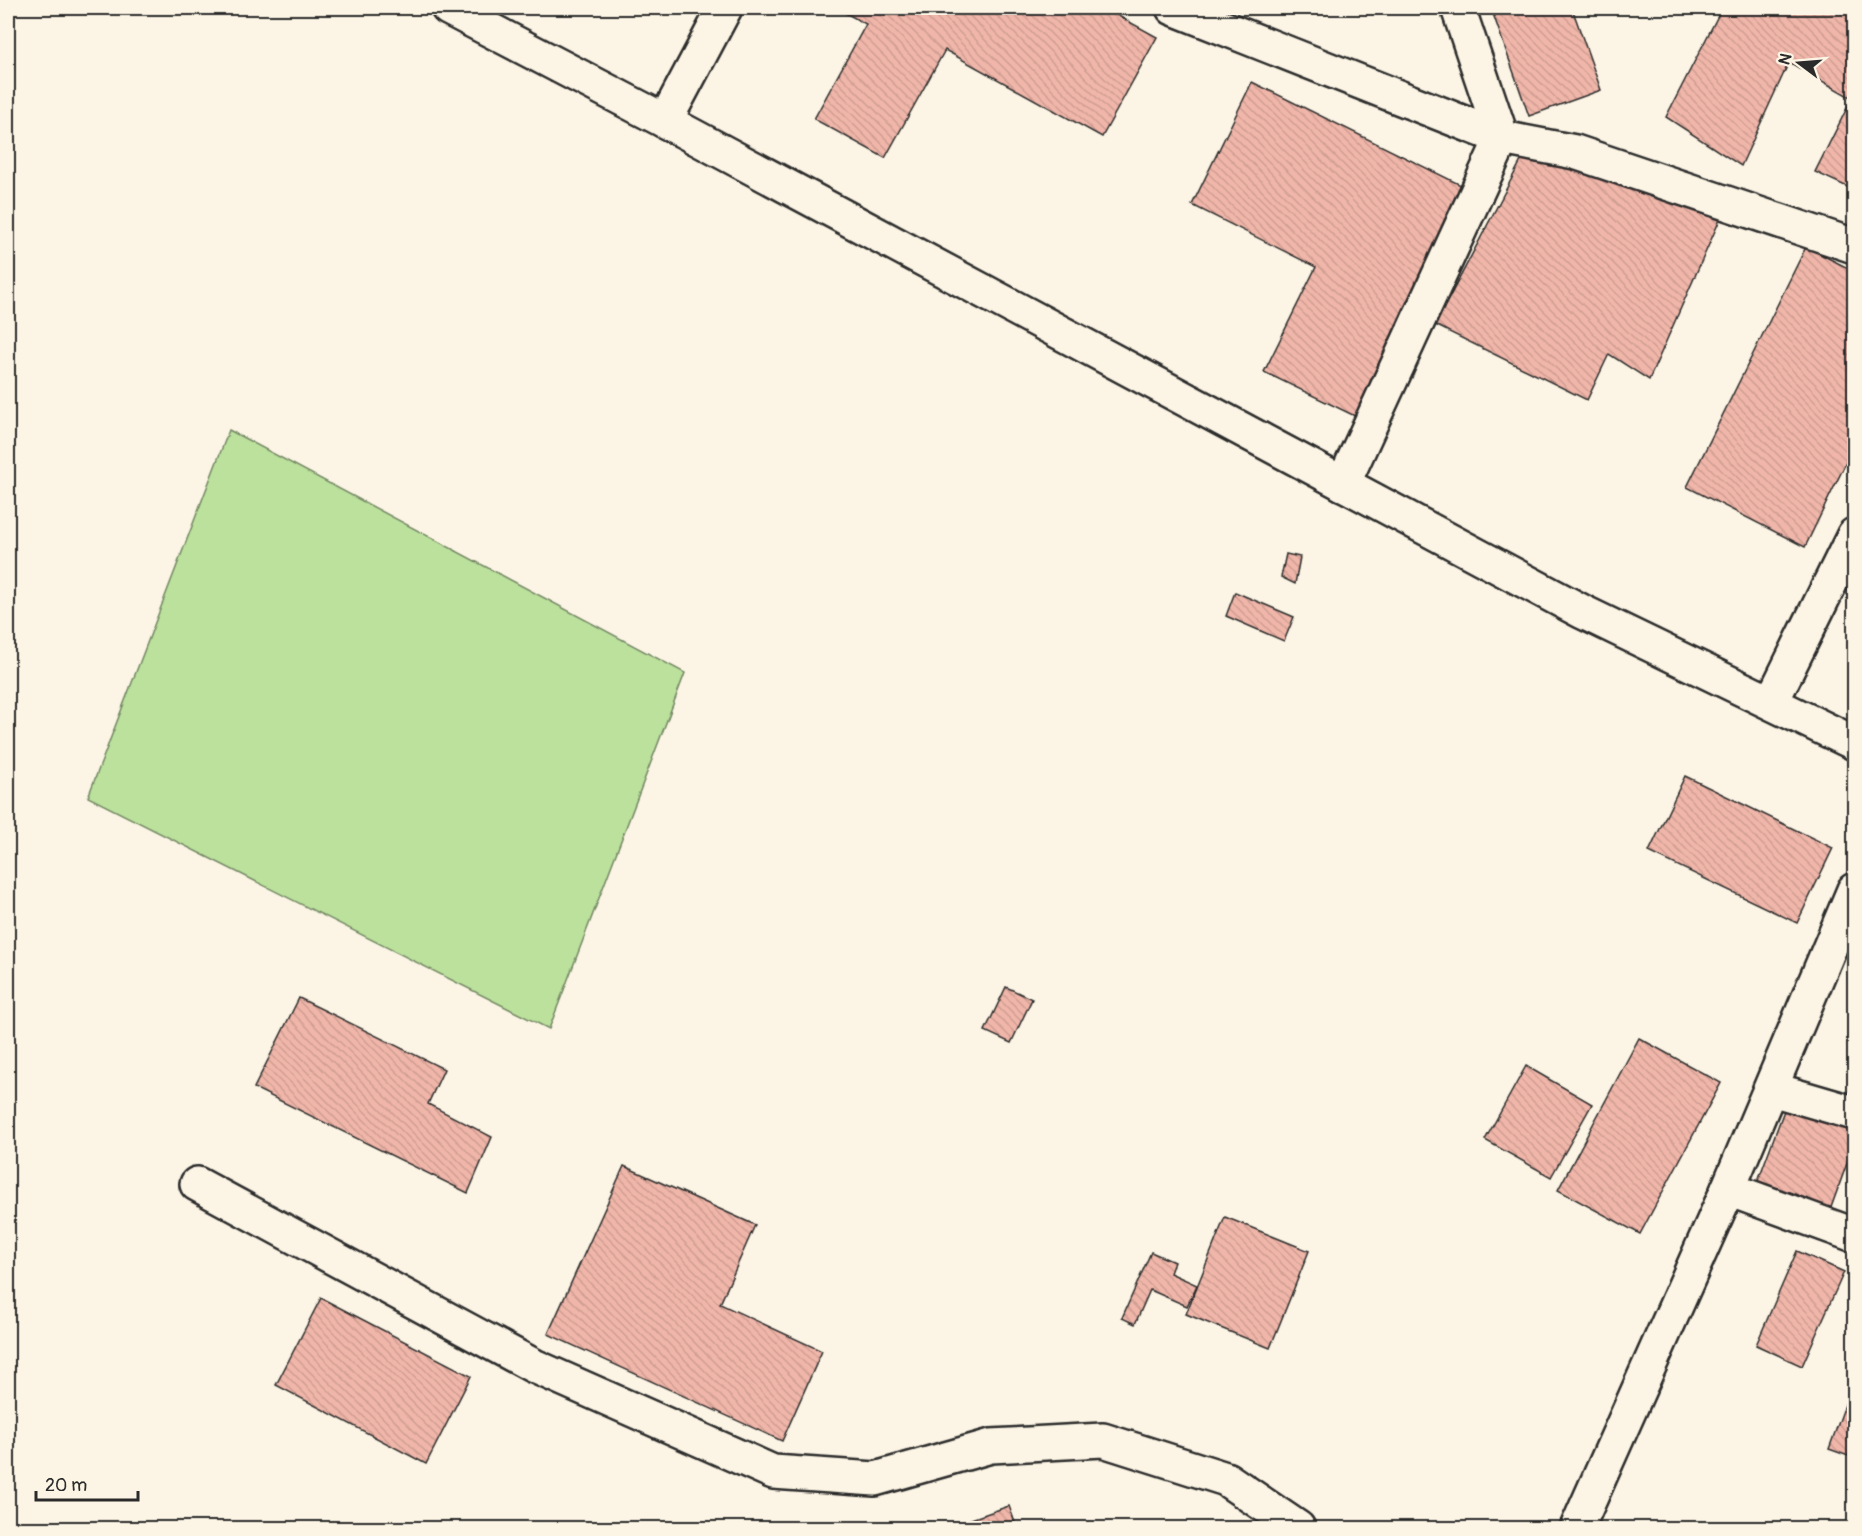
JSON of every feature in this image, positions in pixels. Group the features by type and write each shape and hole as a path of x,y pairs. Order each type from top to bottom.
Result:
{"street":[{"path":"448,8 1583,612 1854,743"},
{"path":"664,121 725,8"},
{"path":"1173,8 1502,138 1575,152 1854,246"},
{"path":"1343,483 1502,138 1458,8"},
{"path":"1771,703 1854,535"},
{"path":"1577,1528 1772,1089 1854,890"},
{"path":"1772,1089 1854,1113"},
{"path":"197,1184 534,1366 773,1472 875,1479 991,1446 1103,1440 1226,1479 1298,1528"},
{"path":"1728,1189 1854,1235"}],"green space":[{"path":"229,430 685,673 549,1029 88,797"}],"building":[{"path":"836,8 1104,8 1157,37 1102,137 945,50 885,158 814,119 866,24"},
{"path":"1491,8 1572,8 1601,90 1529,116"},
{"path":"1722,8 1854,8 1854,190 1815,172 1852,98 1789,62 1741,166 1666,117"},
{"path":"1252,82 1471,190 1359,418 1264,372 1316,267 1192,205"},
{"path":"1523,157 1584,158 1722,215 1649,380 1609,354 1587,400 1435,325"},
{"path":"1806,247 1854,271 1854,446 1805,547 1687,487"},
{"path":"1286,554 1300,557 1295,584 1281,577"},
{"path":"1235,592 1294,617 1284,641 1226,616"},
{"path":"1685,776 1833,848 1797,923 1649,852"},
{"path":"1006,987 1032,999 1011,1043 985,1031"},
{"path":"299,998 444,1069 428,1104 492,1137 468,1193 254,1088"},
{"path":"1639,1038 1721,1083 1640,1234 1558,1190"},
{"path":"1526,1066 1592,1104 1551,1177 1485,1140"},
{"path":"1789,1097 1854,1121 1854,1144 1829,1213 1756,1186"},
{"path":"624,1166 755,1225 720,1304 822,1351 782,1441 548,1334"},
{"path":"1225,1217 1309,1251 1270,1348 1186,1314"},
{"path":"1797,1251 1844,1272 1802,1366 1756,1345"},
{"path":"1151,1252 1174,1262 1170,1273 1197,1285 1187,1306 1150,1290 1135,1324 1122,1318"},
{"path":"321,1298 471,1376 426,1464 276,1385"},
{"path":"1854,1380 1854,1458 1829,1449"},
{"path":"1009,1506 1017,1528 945,1528"}]}
